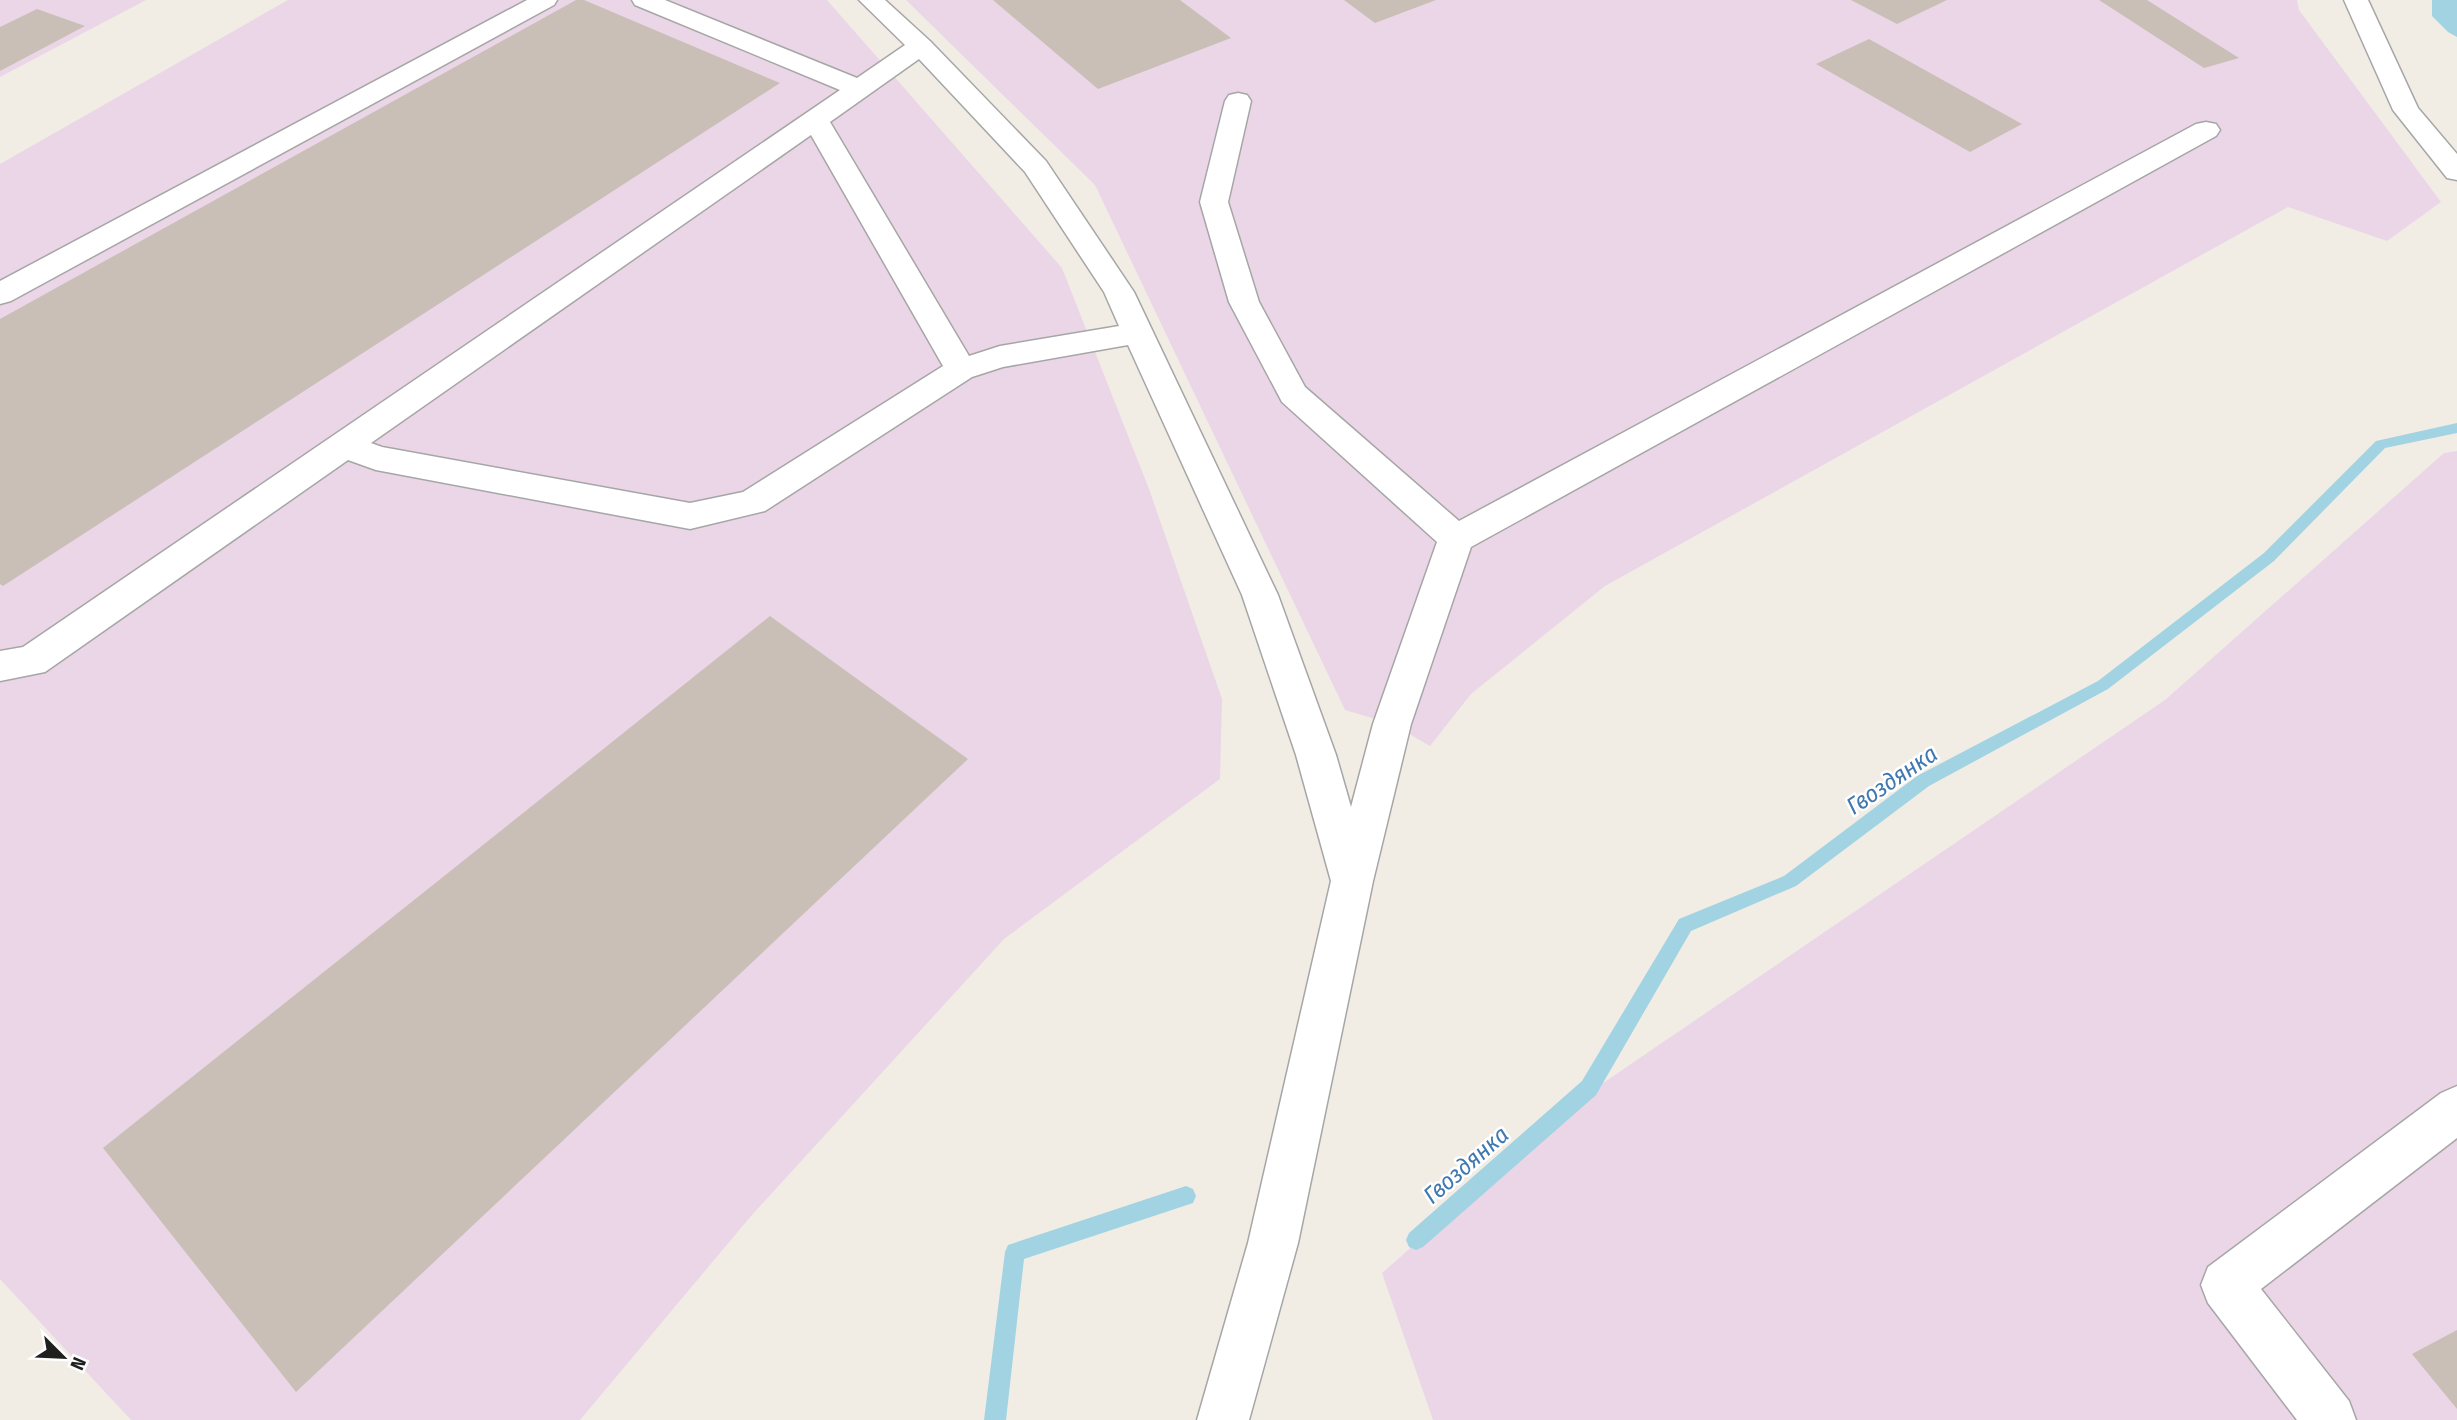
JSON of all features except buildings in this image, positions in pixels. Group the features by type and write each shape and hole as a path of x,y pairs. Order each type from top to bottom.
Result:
{"lane":[{"path":"0,294 545,0"},
{"path":"644,0 859,88"},
{"path":"871,0 921,46 1035,167 1119,292 1260,595 1315,755 1352,881"},
{"path":"2356,0 2406,110 2457,172"},
{"path":"0,666 32,661 921,46"},
{"path":"1238,101 1214,202 1244,302 1293,394 1457,538"},
{"path":"815,119 961,369"},
{"path":"1223,1420 1273,1243 1352,881 1392,724 1457,538 2206,130"},
{"path":"344,445 376,458 690,516 753,502 961,369 1000,357 1138,333"},
{"path":"2330,1420 2226,1285 2457,1109"}],"shaded area":[{"path":"0,0 146,0 0,77"},
{"path":"288,0 827,0 1062,268 1149,489 1222,699 1220,779 1004,939 751,1216 580,1420 131,1420 0,1279 0,164"},
{"path":"906,0 2297,0 2299,10 2441,202 2387,241 2288,207 1605,586 1471,694 1430,746 1392,724 1345,710 1095,185"},
{"path":"2457,451 2457,1420 1433,1420 1382,1273 1584,1096 2165,700 2444,453"}],"water":[{"path":"2432,0 2457,0 2457,37 2432,16"}],"waterway":[{"name":"Гвоздянка","path":"1416,1240 1589,1088 1685,925 1790,881 1923,781 2103,685 2269,557 2381,444 2457,428"},
{"name":"Гвоздянка","path":"995,1420 1015,1252 1186,1196"}]}
